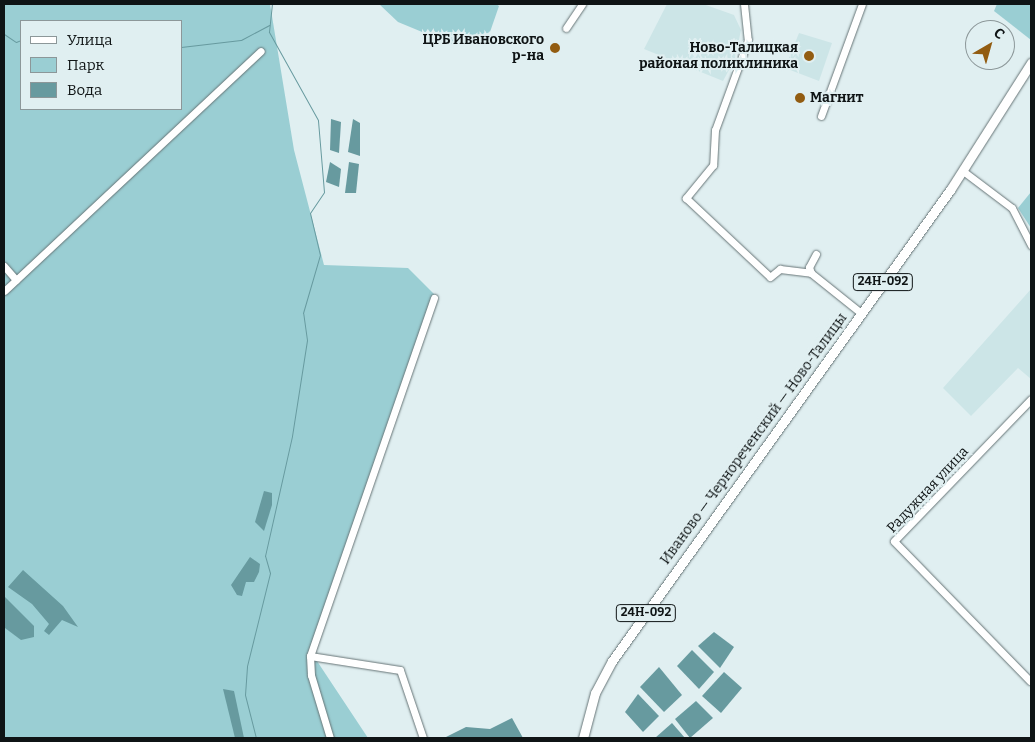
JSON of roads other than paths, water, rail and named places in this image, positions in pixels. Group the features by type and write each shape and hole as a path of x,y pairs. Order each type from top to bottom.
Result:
{"main road":[{"name":"Иваново — Чернореченский — Ново-Талицы","path":"583,738 595,693 612,661 963,171 1031,64"}],"street":[{"path":"566,28 582,4"},
{"path":"744,4 748,40 715,130 713,165 686,198 770,277 780,268 811,273"},
{"path":"822,116 862,4"},
{"path":"4,291 262,51"},
{"path":"963,171 1012,208 1031,245"},
{"path":"816,254 808,267 811,273 861,313"},
{"path":"4,266 16,280"},
{"path":"330,738 311,675 310,656 434,298"},
{"name":"Радужная улица","path":"1030,682 901,553 894,541 1031,399"},
{"path":"310,656 400,670 423,738"}],"water":[{"path":"331,119 341,122 339,153 330,150"},
{"path":"353,119 360,123 360,156 348,152"},
{"path":"330,162 341,169 339,187 326,182"},
{"path":"349,162 359,164 356,193 345,193"},
{"path":"264,491 272,493 272,505 264,531 255,522"},
{"path":"250,557 260,564 259,572 254,582 246,582 242,596 237,595 231,585"},
{"path":"23,570 63,606 78,627 62,620 49,635 44,631 49,624 32,604 8,587"},
{"path":"4,596 34,626 34,637 21,640 5,628"},
{"path":"714,632 734,647 720,668 698,646"},
{"path":"692,650 714,672 699,689 677,666"},
{"path":"659,667 682,695 664,712 640,687"},
{"path":"724,672 742,688 721,713 702,696"},
{"path":"223,689 234,691 244,738 235,738"},
{"path":"638,694 659,716 643,732 625,712"},
{"path":"696,701 713,718 690,738 675,719"},
{"path":"512,718 523,738 444,738 466,727 490,729"},
{"path":"672,723 685,738 655,738"}],"waterway":[{"path":"256,738 245,695 247,666 270,573 265,556 292,436 307,340 303,313 320,255 310,213 324,192 318,120 269,32 272,4"},
{"path":"182,47 241,40 269,25"},
{"path":"4,34 16,42 20,40"}],"place":[{"name":"ЦРБ Ивановского р-на","path":"555,48"},
{"name":"Ново-Талицкая районая поликлиника","path":"809,56"},
{"name":"Магнит","path":"800,98"}]}
